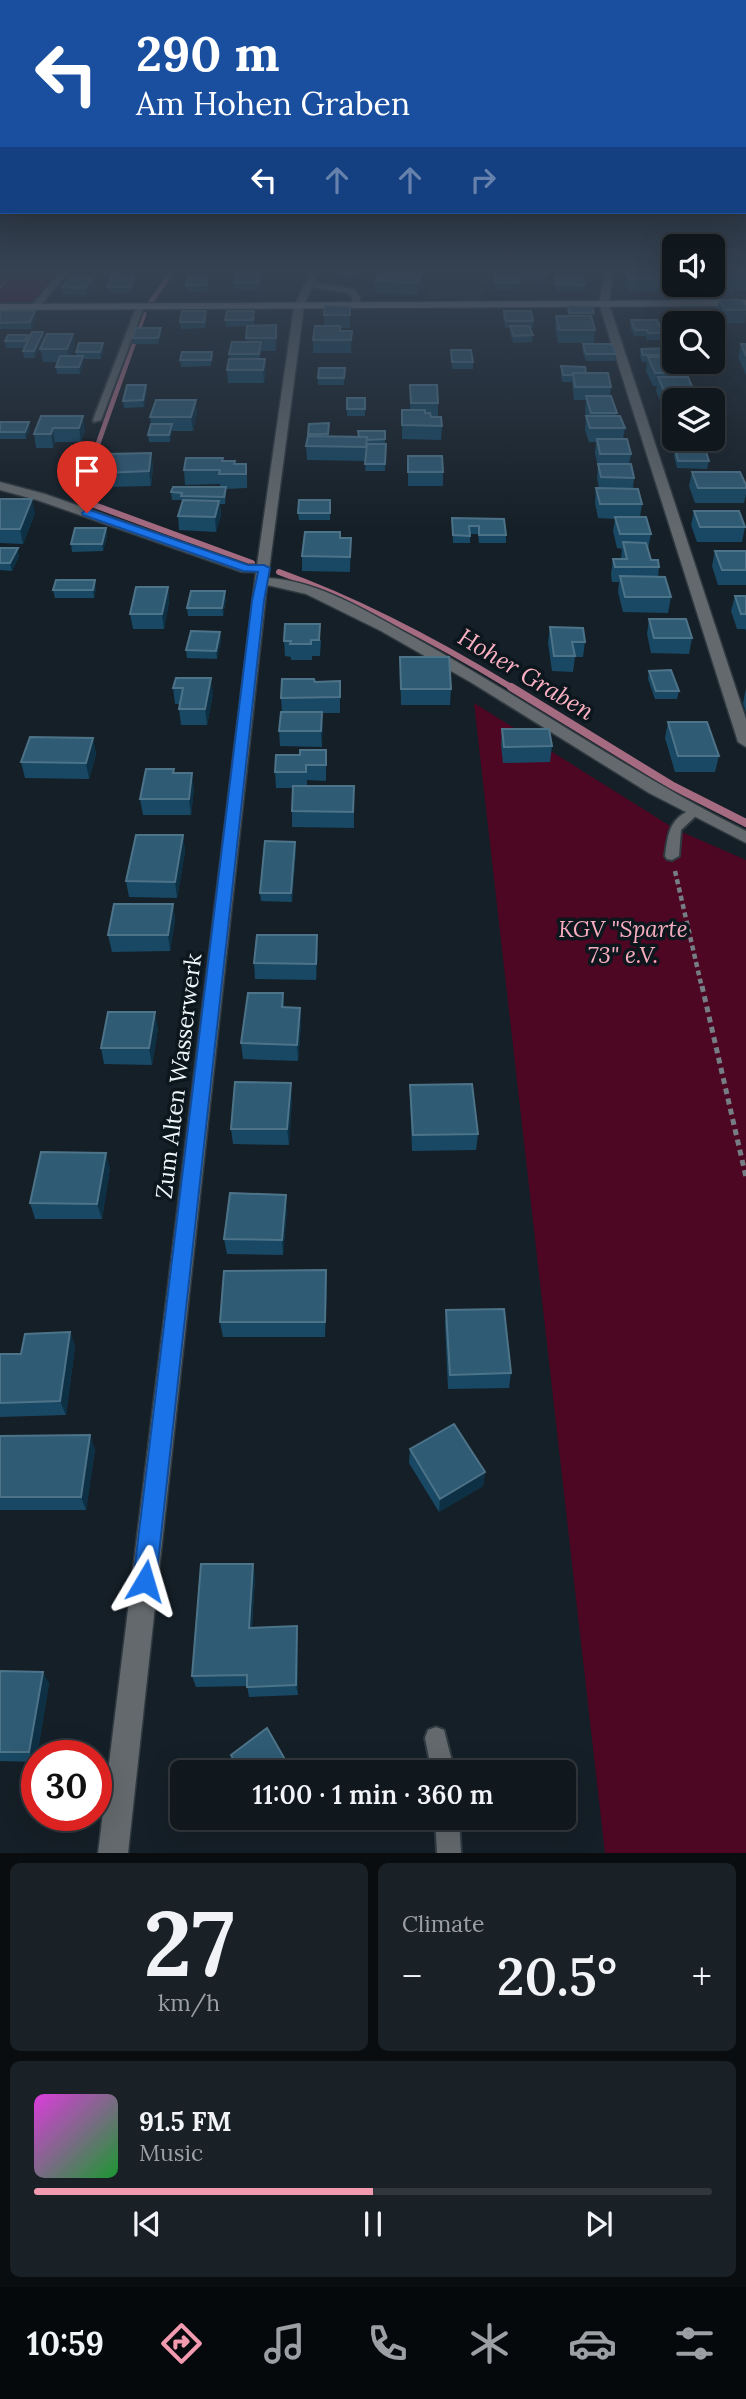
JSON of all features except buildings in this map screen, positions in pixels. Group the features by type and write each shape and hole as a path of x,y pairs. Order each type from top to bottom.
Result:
{"street":[{"name":"Zum Alten Wasserwerk","path":"113,1853 263,575 292,357"},
{"path":"621,357 746,742"},
{"path":"0,486 41,497 323,596 426,649 693,813 746,838"}],"lane":[{"path":"97,420 121,357"},
{"path":"672,856 675,828 693,813"},
{"path":"436,1738 441,1760"},
{"path":"448,1830 449,1853"}],"path":[{"path":"672,856 746,1177"}],"green space":[{"name":"KGV \"Sparte 73\" e.V.","path":"474,703 675,829 746,860 746,1853 605,1853"}],"waterway":[{"name":"Hoher Graben","path":"94,455 129,357"},
{"name":"Hoher Graben","path":"94,453 78,499 252,563"},
{"name":"Hoher Graben","path":"279,572 400,624 514,689"},
{"name":"Hoher Graben","path":"511,687 671,785 746,823"}],"route":[{"path":"87,513 247,569 264,568 258,601 145,1581"}]}
